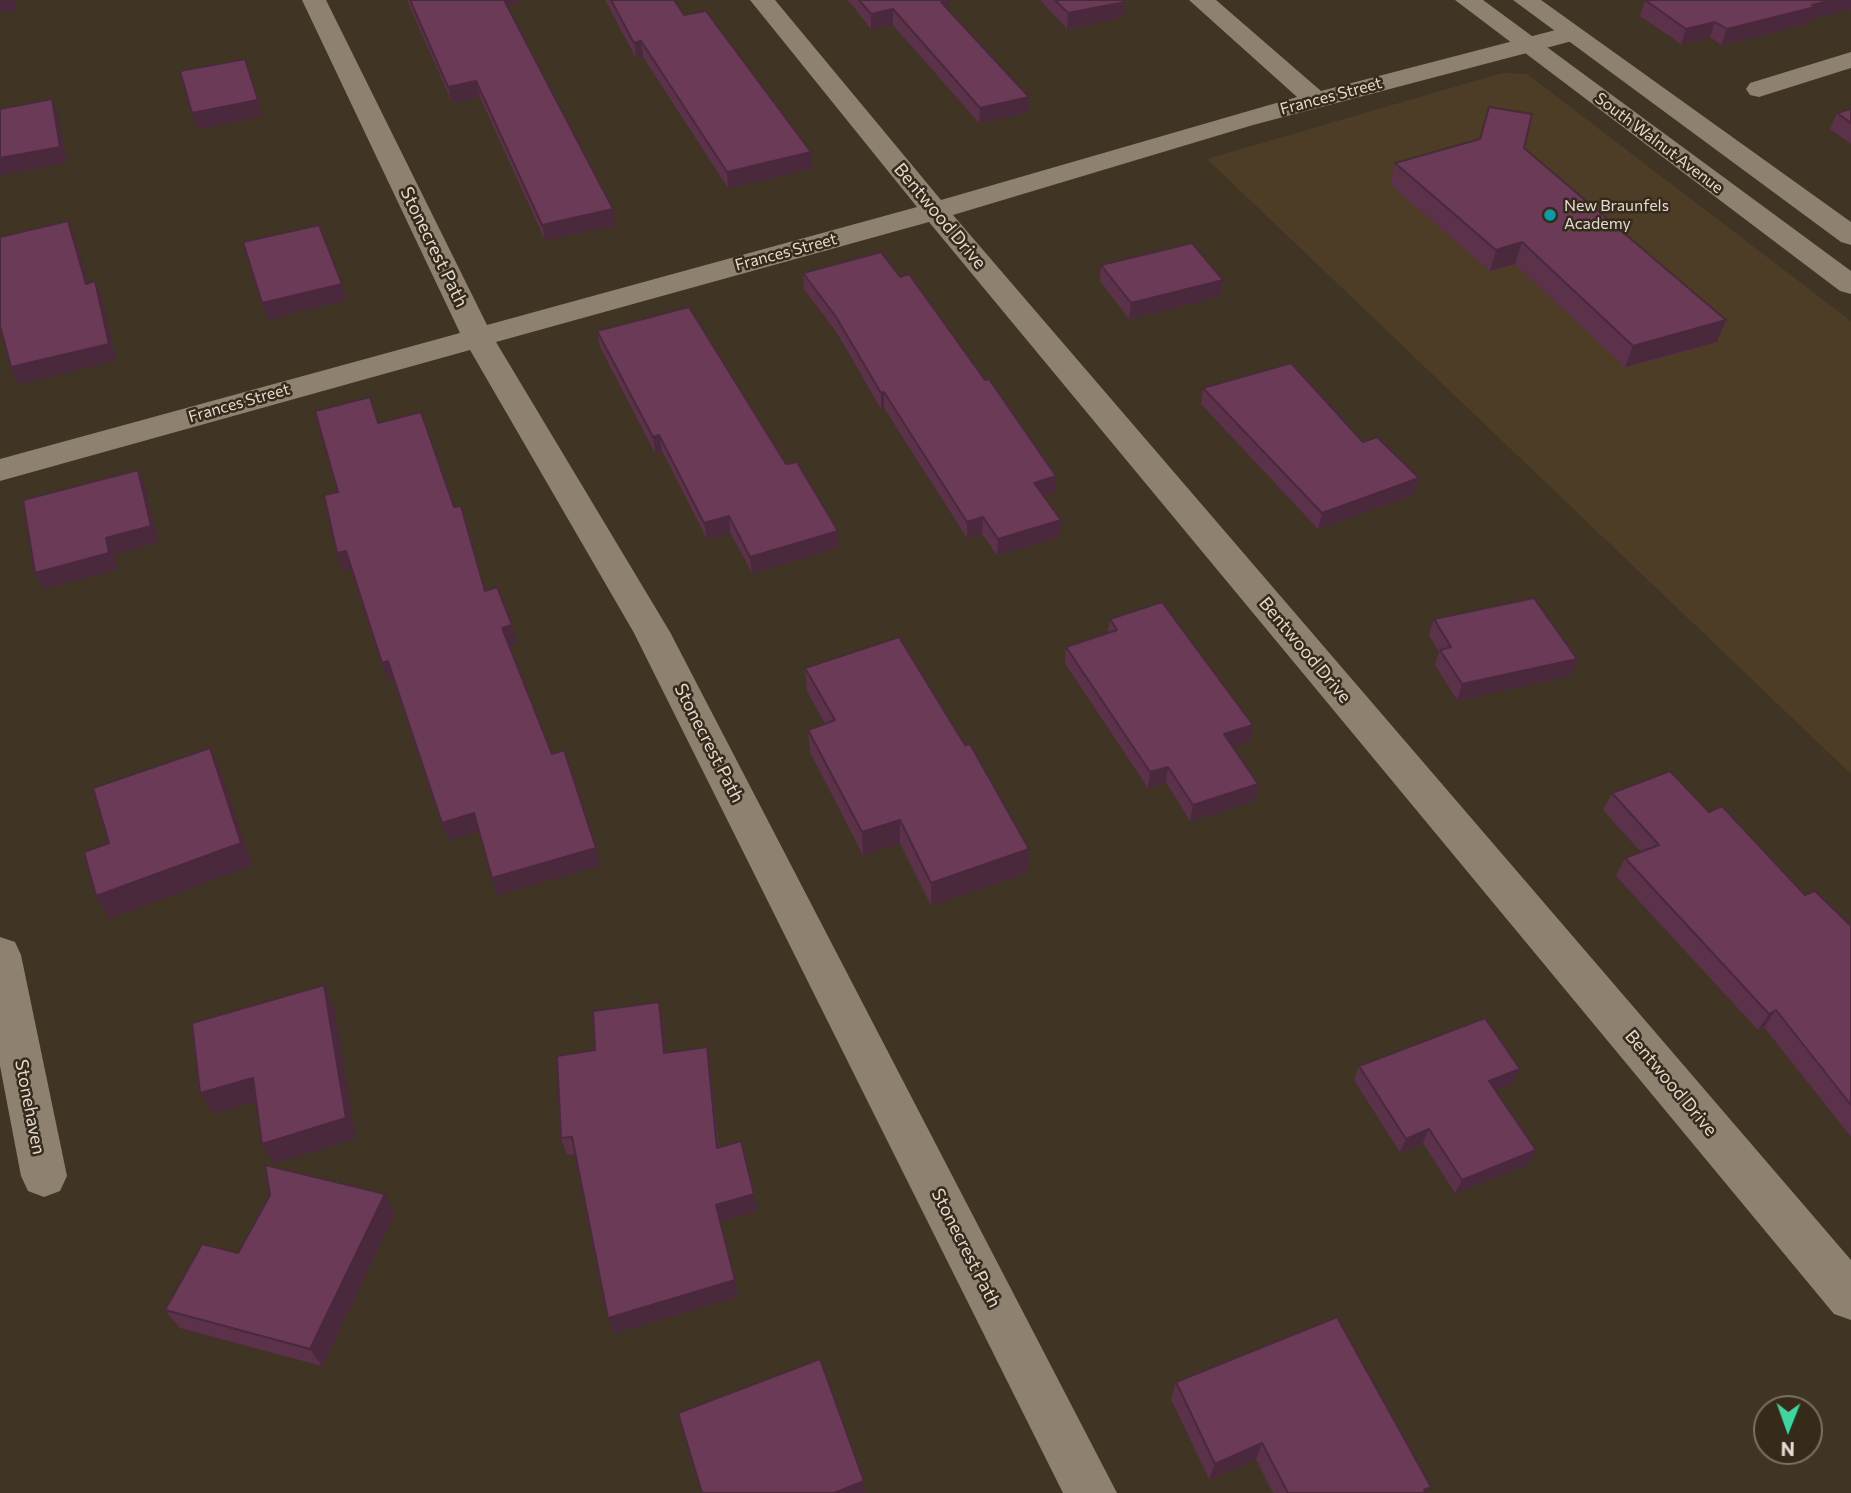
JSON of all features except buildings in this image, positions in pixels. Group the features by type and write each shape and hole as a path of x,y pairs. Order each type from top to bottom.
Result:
{"street":[{"name":"Stonecrest Path","path":"314,0 477,336 652,632 1091,1493"},
{"name":"Bentwood Drive","path":"762,0 935,211 1851,1297"},
{"path":"1201,0 1317,101"},
{"name":"South Walnut Avenue","path":"1467,0 1851,285"},
{"name":"South Walnut Avenue","path":"1524,0 1851,236"},
{"name":"Frances Street","path":"0,470 935,211 1229,123 1571,34"},
{"path":"1759,89 1851,60"},
{"name":"Stonehaven","path":"0,955 44,1176"}],"shaded area":[{"path":"1502,73 1527,74 1851,321 1851,774 1207,159"}],"place":[{"name":"New Braunfels Academy","path":"1550,215"}]}
